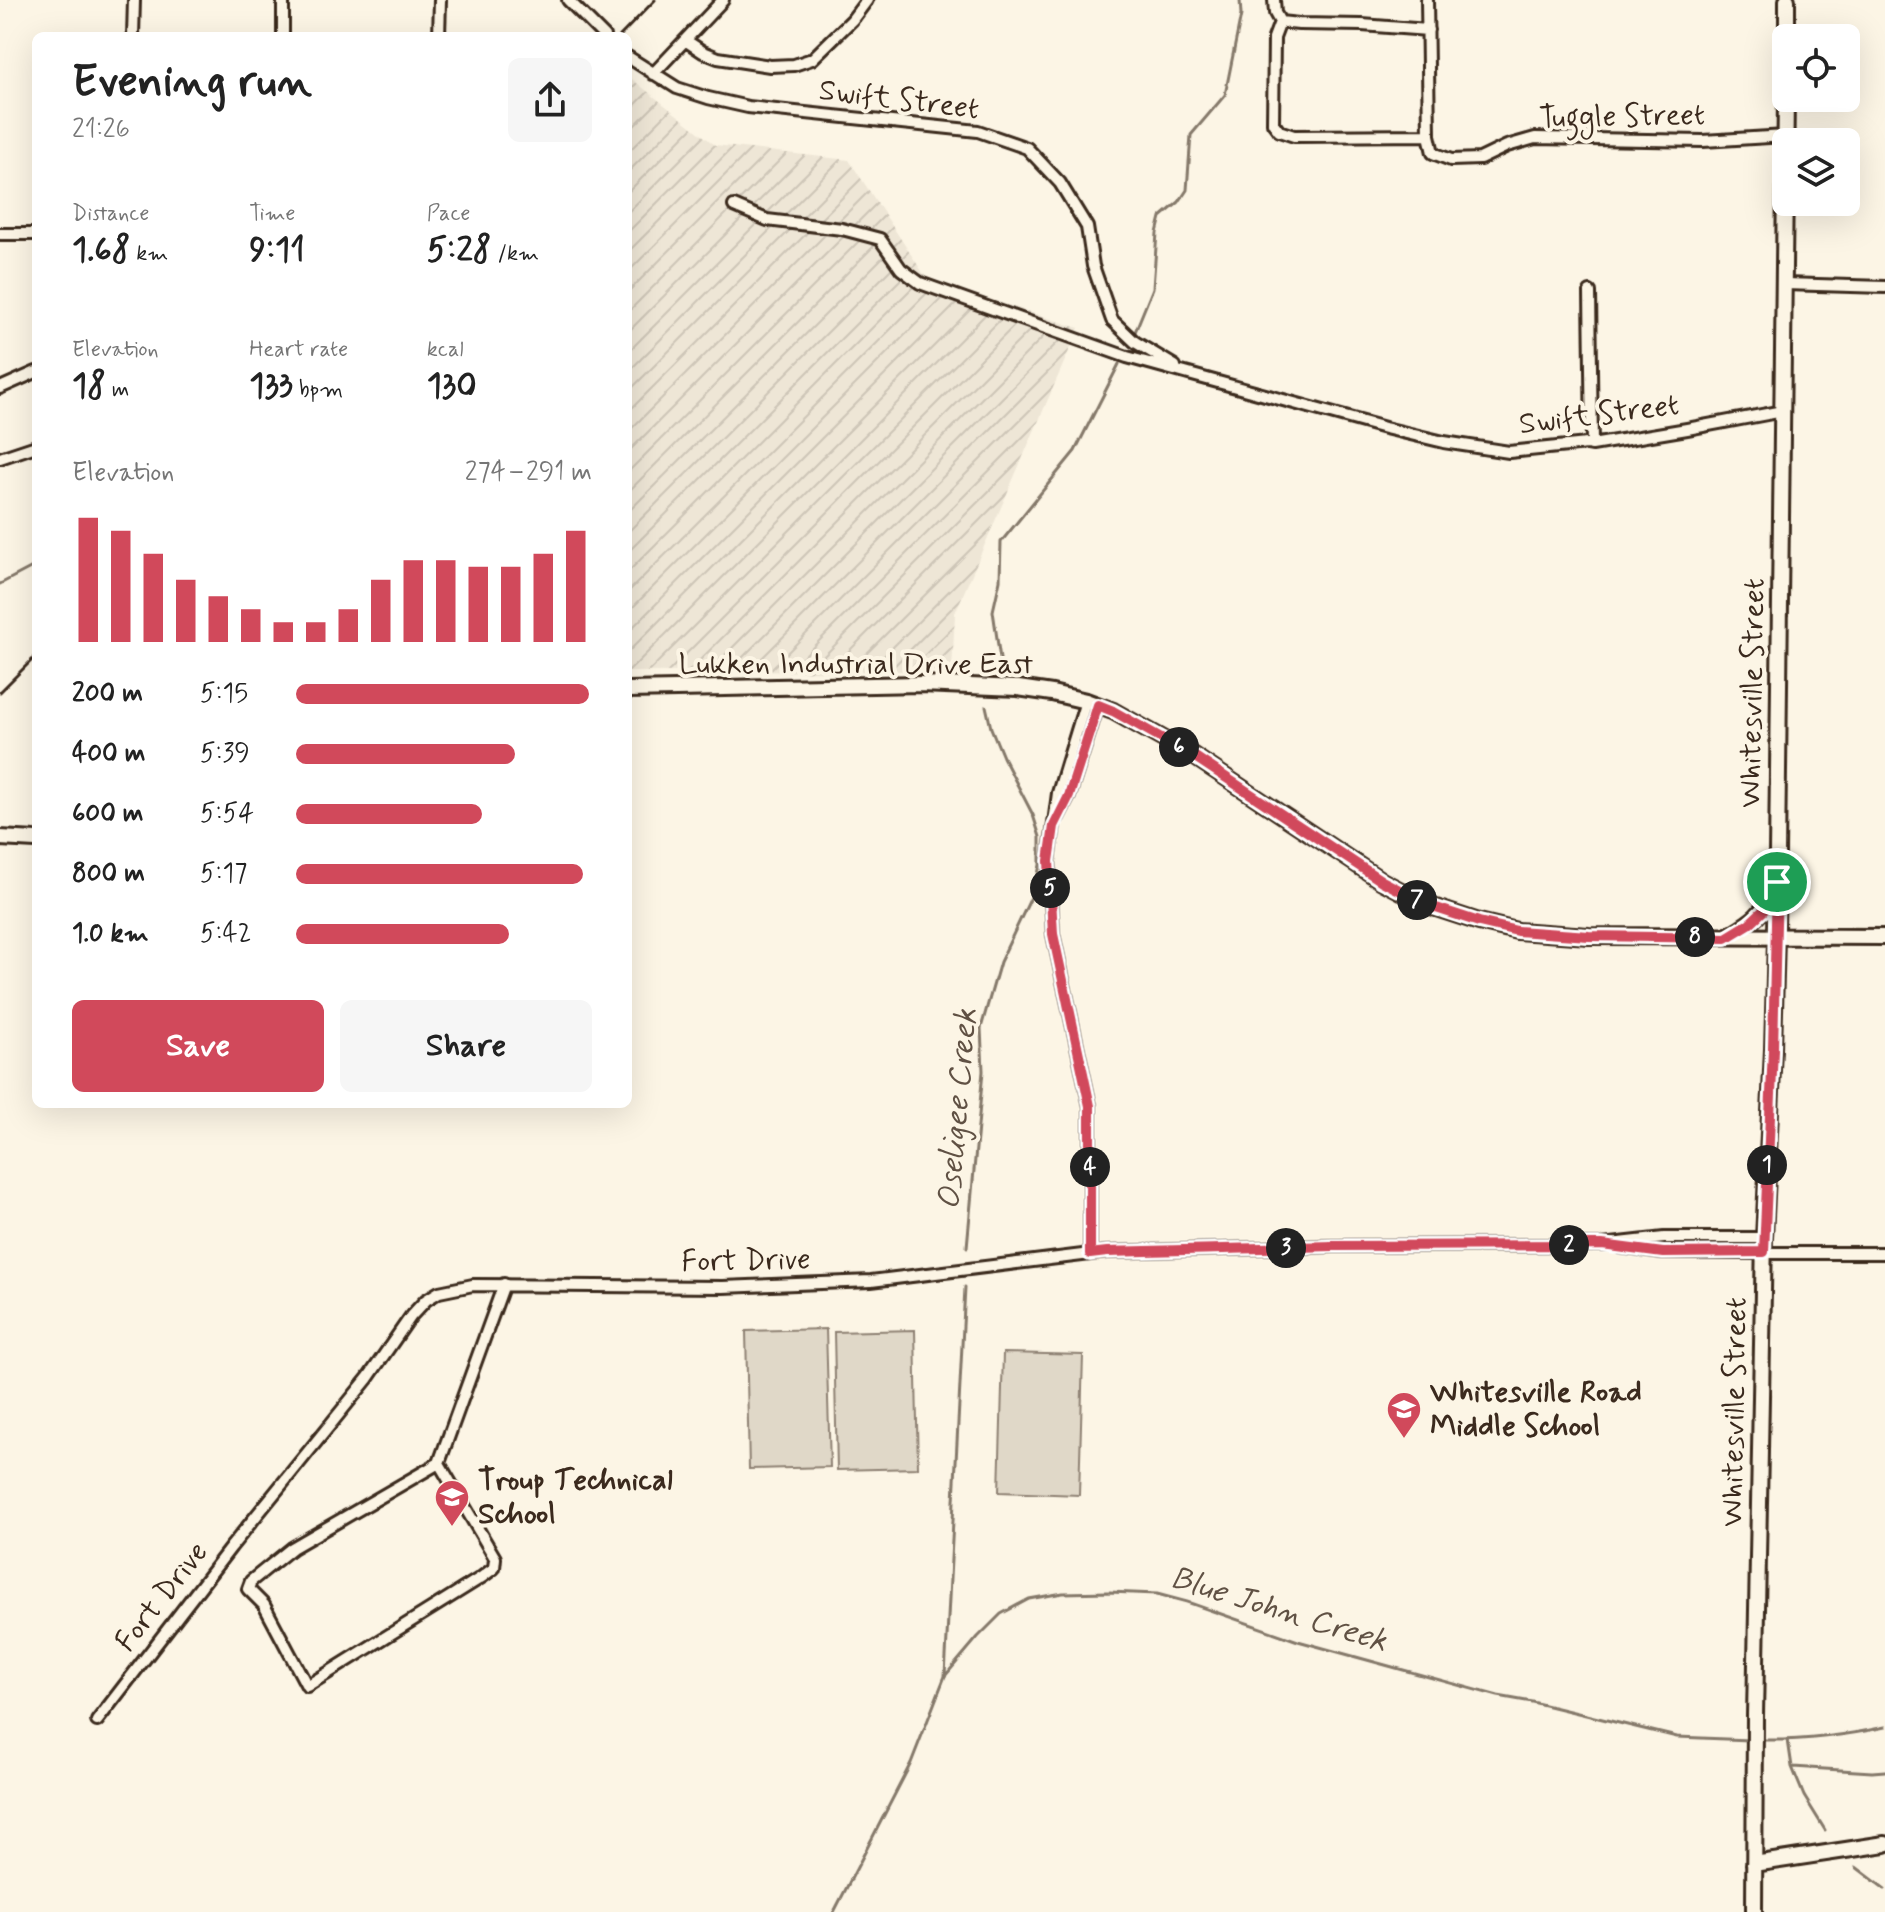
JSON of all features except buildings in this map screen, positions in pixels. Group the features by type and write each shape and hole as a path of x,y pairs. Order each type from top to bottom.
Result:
{"main road":[{"path":"1787,0 1787,24"},
{"name":"Whitesville Street","path":"1754,1912 1764,1245 1776,938 1785,216"},
{"name":"Lukken Industrial Drive East","path":"632,690 957,685 1035,690 1113,711 1192,755 1382,881 1415,899 1479,922 1517,931 1589,936 1885,937"},
{"path":"0,838 32,840"},
{"path":"1726,938 1764,910 1777,882"},
{"path":"1754,1864 1885,1844"}],"street":[{"path":"133,32 134,0"},
{"path":"283,0 283,32"},
{"path":"439,32 440,0"},
{"path":"568,0 600,32"},
{"path":"653,74 723,0"},
{"path":"685,40 718,58 770,66 794,65 812,59 852,20 867,0"},
{"path":"1274,0 1275,13 1280,22 1274,38 1273,123 1279,131 1294,136 1429,135 1427,0"},
{"path":"1280,22 1428,30"},
{"name":"Swift Street","path":"632,60 677,88 748,107 978,131 1027,148 1060,183 1087,227 1093,266 1112,320 1135,342 1189,374"},
{"name":"Tuggle Street","path":"1429,135 1433,153 1451,160 1480,159 1507,146 1535,138 1703,141 1772,137"},
{"name":"Swift Street","path":"734,206 767,220 842,229 880,239 901,269 920,283 1127,357 1444,442 1509,452 1592,445 1783,411"},
{"path":"0,234 32,234"},
{"path":"1784,284 1885,287"},
{"path":"1590,292 1592,445"},
{"path":"0,388 32,374"},
{"path":"0,458 32,447"},
{"path":"1090,1254 1090,1106 1053,934 1049,861 1054,826 1069,796 1092,703"},
{"name":"Fort Drive","path":"97,1721 231,1547 368,1378 411,1316 439,1292 473,1285 504,1284 723,1287 871,1281 1107,1252 1333,1246 1602,1245 1663,1253 1764,1245 1885,1253"},
{"path":"439,1463 495,1558 494,1568 307,1686 264,1605 248,1589 251,1581 292,1548 439,1463 504,1284"}],"shaded area":[{"path":"632,79 715,145 849,160 927,279 1079,328 955,613 952,671 632,672"},
{"path":"826,1329 830,1467 749,1469 746,1331"},
{"path":"915,1330 918,1468 837,1470 834,1332"},
{"path":"1003,1353 1083,1355 1079,1495 999,1492"}],"waterway":[{"name":"Oseligee Creek","path":"1135,332 1153,288 1161,217 1179,202 1187,190 1191,135 1225,95 1241,15 1240,0"},
{"name":"Oseligee Creek","path":"1000,659 993,611 1000,580 1001,542 1075,451 1119,364"},
{"path":"0,584 32,567"},
{"name":"Oseligee Creek","path":"967,1247 983,1071 981,1028 1000,962 1034,891 1040,865 1040,837 1033,815 1003,757 986,706"},
{"name":"Oseligee Creek","path":"945,1676 965,1287"},
{"name":"Blue John Creek","path":"834,1912 911,1763 945,1676 1001,1614 1029,1599 1063,1593 1157,1594 1298,1641 1498,1696 1677,1737 1750,1740"},
{"name":"Blue John Creek","path":"1758,1740 1822,1737 1885,1727"},
{"path":"1788,1740 1792,1767 1804,1796 1825,1830"},
{"path":"1793,1767 1885,1771"},
{"path":"1856,1867 1885,1889"}],"railway":[{"path":"624,32 655,0"},
{"path":"0,692 32,660"}],"place":[{"name":"Whitesville Road Middle School","path":"1404,1440"},
{"name":"Troup Technical School","path":"452,1528"}],"route":[{"path":"1098,705 1192,755 1398,891 1430,906 1479,922 1517,931 1589,936 1726,938 1764,910 1777,882 1764,1252 1663,1253 1602,1245 1333,1246 1090,1254 1090,1106 1053,934 1049,861 1054,826 1069,796 1098,705"}]}
